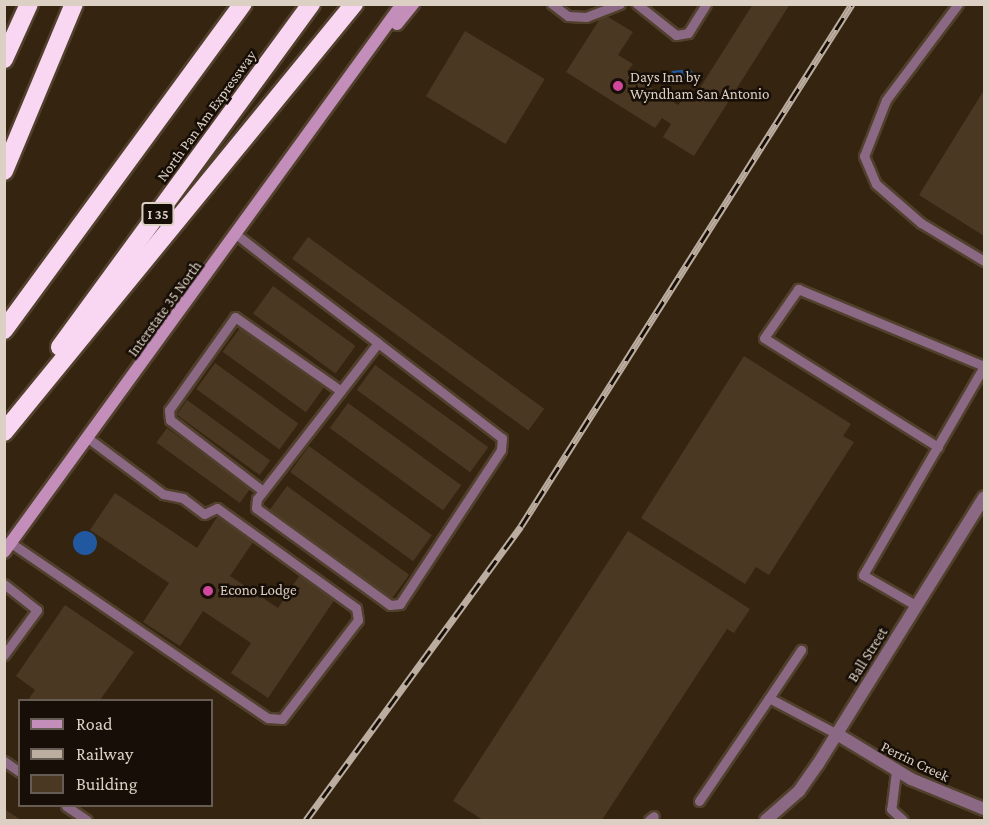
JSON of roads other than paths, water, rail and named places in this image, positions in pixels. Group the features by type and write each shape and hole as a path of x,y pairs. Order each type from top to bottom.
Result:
{"highway":[{"path":"4,59 29,4"},
{"path":"4,171 74,4"},
{"path":"4,330 243,4"},
{"name":"North Pan Am Expressway","path":"4,423 311,4"},
{"path":"4,432 353,6"}],"main road":[{"name":"Interstate 35 North","path":"8,548 349,83 402,4"},
{"name":"Interstate 35 North","path":"349,83 413,4"}],"street":[{"name":"Ball Street","path":"770,819 799,791 837,734 984,497"},
{"name":"Perrin Creek","path":"837,734 896,771 984,809"}],"lane":[{"path":"552,4 568,15 586,17 620,4"},
{"path":"637,4 676,35 688,33 706,4"},
{"path":"958,4 886,100 864,156 876,184 921,223 984,261"},
{"path":"237,236 378,343 502,438 501,450 400,604 390,605 256,508 263,491 378,343"},
{"path":"917,606 863,575 938,447 984,366 798,290 764,338 938,447"},
{"path":"263,491 170,420 169,410 235,317 341,391"},
{"path":"8,548 268,718 282,718 358,620 356,608 217,508 204,514 183,498 163,494 88,438"},
{"path":"4,584 37,610 4,655"},
{"path":"699,801 801,650"},
{"path":"769,698 837,734"},
{"path":"4,761 18,771"},
{"path":"896,771 891,809 903,820"},
{"path":"68,807 87,820"}],"water":[{"path":"690,69 696,76 690,84 668,79 672,71"},
{"path":"85,531 94,534 97,543 94,552 85,555 76,552 73,543 76,534"}],"railway":[{"path":"306,820 521,526 852,4"}],"place":[{"name":"Days Inn by Wyndham San Antonio","path":"618,86"},
{"name":"Econo Lodge","path":"208,591"}]}
